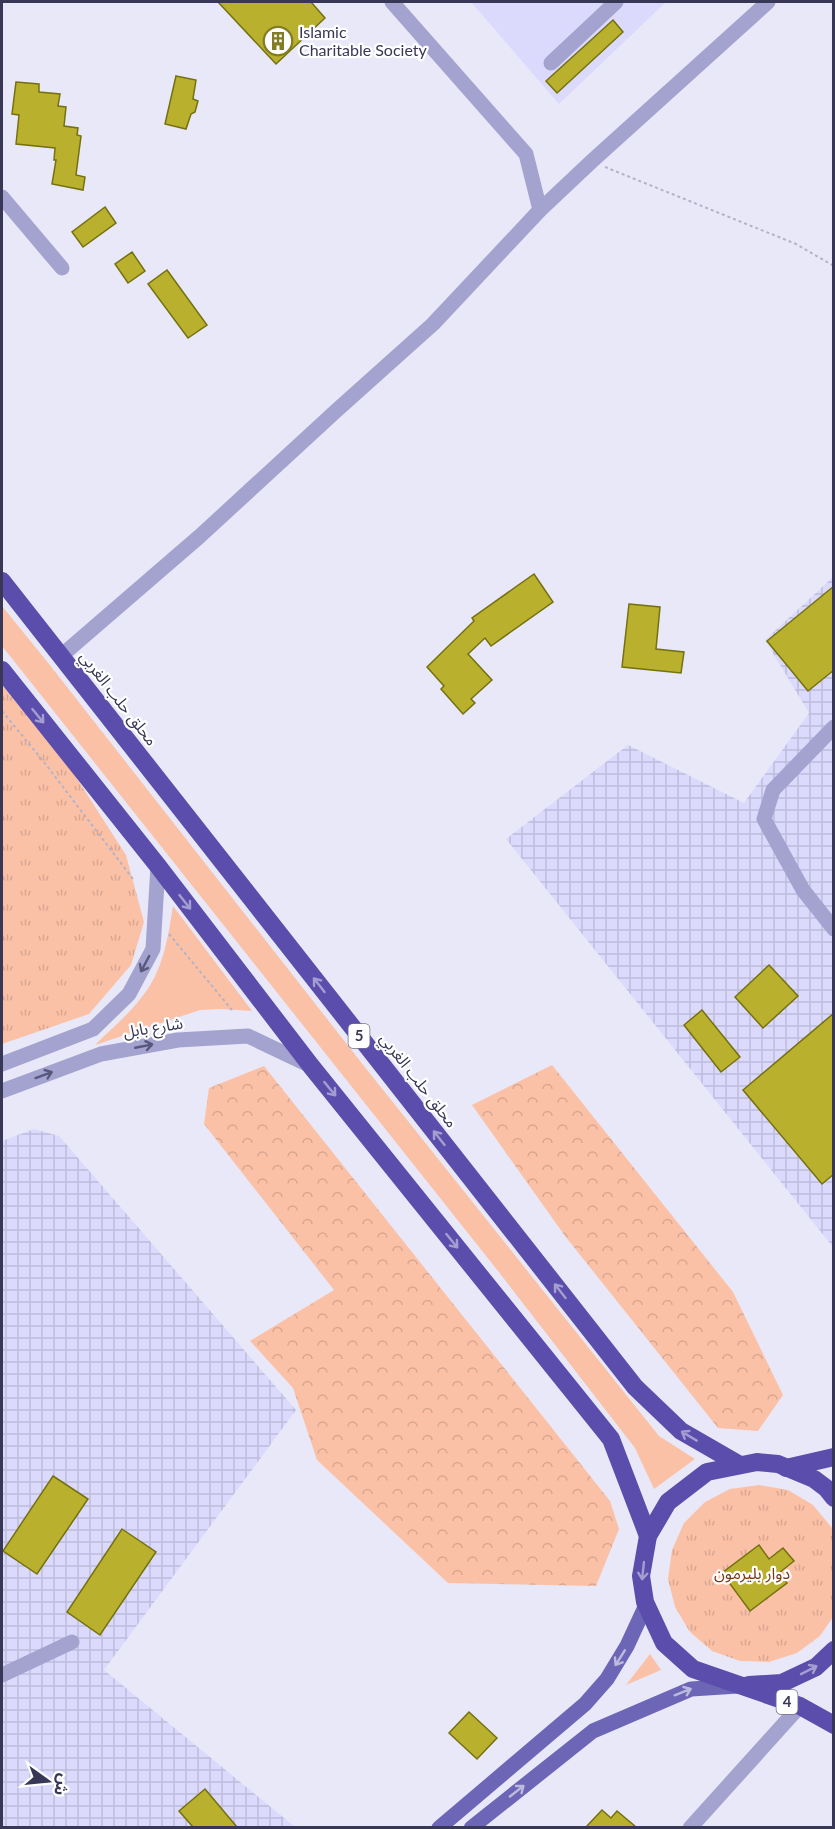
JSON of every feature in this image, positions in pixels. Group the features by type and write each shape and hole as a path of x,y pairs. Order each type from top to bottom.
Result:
{"highway":[{"name":"محلق حلب الغربي","path":"2,581 635,1387 681,1431 740,1465"},
{"path":"2,670 158,866 311,1066 611,1439 648,1536"},
{"path":"786,1468 834,1457"},
{"path":"834,1498 814,1479 778,1464 758,1462 707,1472 668,1502 648,1536 641,1576 646,1605 664,1643 693,1669 738,1686 782,1683 816,1667 834,1650"},
{"name":"4","path":"738,1686 800,1706 834,1725"}],"main road":[{"path":"439,1827 585,1704 607,1679 627,1646 646,1605"},
{"path":"471,1827 593,1731 691,1689 738,1686"}],"street":[{"path":"392,2 526,154 540,210"},
{"path":"551,63 616,2"},
{"path":"61,656 200,536 434,324 540,210 768,2"},
{"path":"2,197 62,268"},
{"path":"834,727 773,790 764,819 803,890 834,929"},
{"path":"2,1064 93,1029 129,994 153,949 158,866"},
{"path":"79,1035 87,1059"},
{"name":"شارع بابل","path":"2,1091 101,1054 178,1040 248,1036 311,1066"},
{"path":"2,1675 72,1642"},
{"path":"690,1827 800,1706"}],"path":[{"path":"592,161 796,244 834,266"},
{"path":"2,711 133,879"},
{"path":"169,934 232,1010"}],"shaded area":[{"path":"471,2 666,2 559,104"},
{"path":"833,577 833,1247 506,839 628,745 744,803 809,713 765,640"},
{"path":"34,1129 59,1136 296,1410 104,1670 295,1827 2,1828 2,1141"}],"green space":[{"path":"2,606 659,1436 695,1459 654,1489 635,1448 498,1271 2,646"},
{"path":"2,685 72,771 126,855 144,922 131,965 89,1014 2,1044"},
{"path":"173,906 252,1011 200,1010 95,1045 136,1004 155,977 166,942"},
{"path":"552,1065 733,1292 783,1395 758,1431 718,1428 565,1236 472,1105"},
{"path":"264,1066 610,1501 619,1529 596,1586 448,1583 317,1460 293,1388 250,1341 334,1290 204,1124 209,1088"},
{"name":"دوار بليرمون","path":"759,1485 788,1490 813,1505 833,1529 833,1617 820,1636 797,1653 769,1662 740,1661 712,1651 690,1632 675,1607 668,1579 672,1550 684,1523 705,1502 730,1489"},
{"path":"650,1654 661,1670 626,1685"}],"building":[{"name":"Islamic Charitable Society","path":"218,2 311,2 325,18 276,64"},
{"path":"613,20 623,32 557,93 546,81"},
{"path":"176,76 196,80 193,99 198,101 186,129 165,124"},
{"path":"16,82 39,84 39,92 60,94 58,106 66,107 64,126 78,128 77,135 81,136 76,175 85,177 83,190 52,184 56,160 54,160 55,148 16,144 19,115 12,114"},
{"path":"105,207 116,223 83,247 72,232"},
{"path":"132,252 145,271 128,283 115,264"},
{"path":"167,270 207,325 188,338 148,284"},
{"path":"534,574 553,602 491,646 485,638 468,654 492,680 471,699 475,703 463,714 441,689 444,686 427,667 474,621 472,618"},
{"path":"834,586 834,670 808,691 767,641"},
{"path":"629,604 660,607 656,649 684,652 681,673 622,667"},
{"path":"769,965 798,996 763,1028 735,997"},
{"path":"702,1010 740,1057 721,1072 684,1025"},
{"path":"834,1013 834,1174 822,1184 743,1090"},
{"path":"53,1476 88,1499 37,1574 3,1551"},
{"path":"122,1529 156,1552 100,1635 67,1612"},
{"path":"759,1545 769,1559 783,1548 794,1561 779,1573 787,1583 750,1611 722,1573"},
{"path":"469,1712 497,1738 477,1759 449,1733"},
{"path":"205,1789 237,1827 193,1827 179,1811"},
{"path":"602,1810 611,1818 617,1811 636,1827 586,1827"}],"place":[{"name":"Islamic Charitable Society","path":"278,41"}]}
